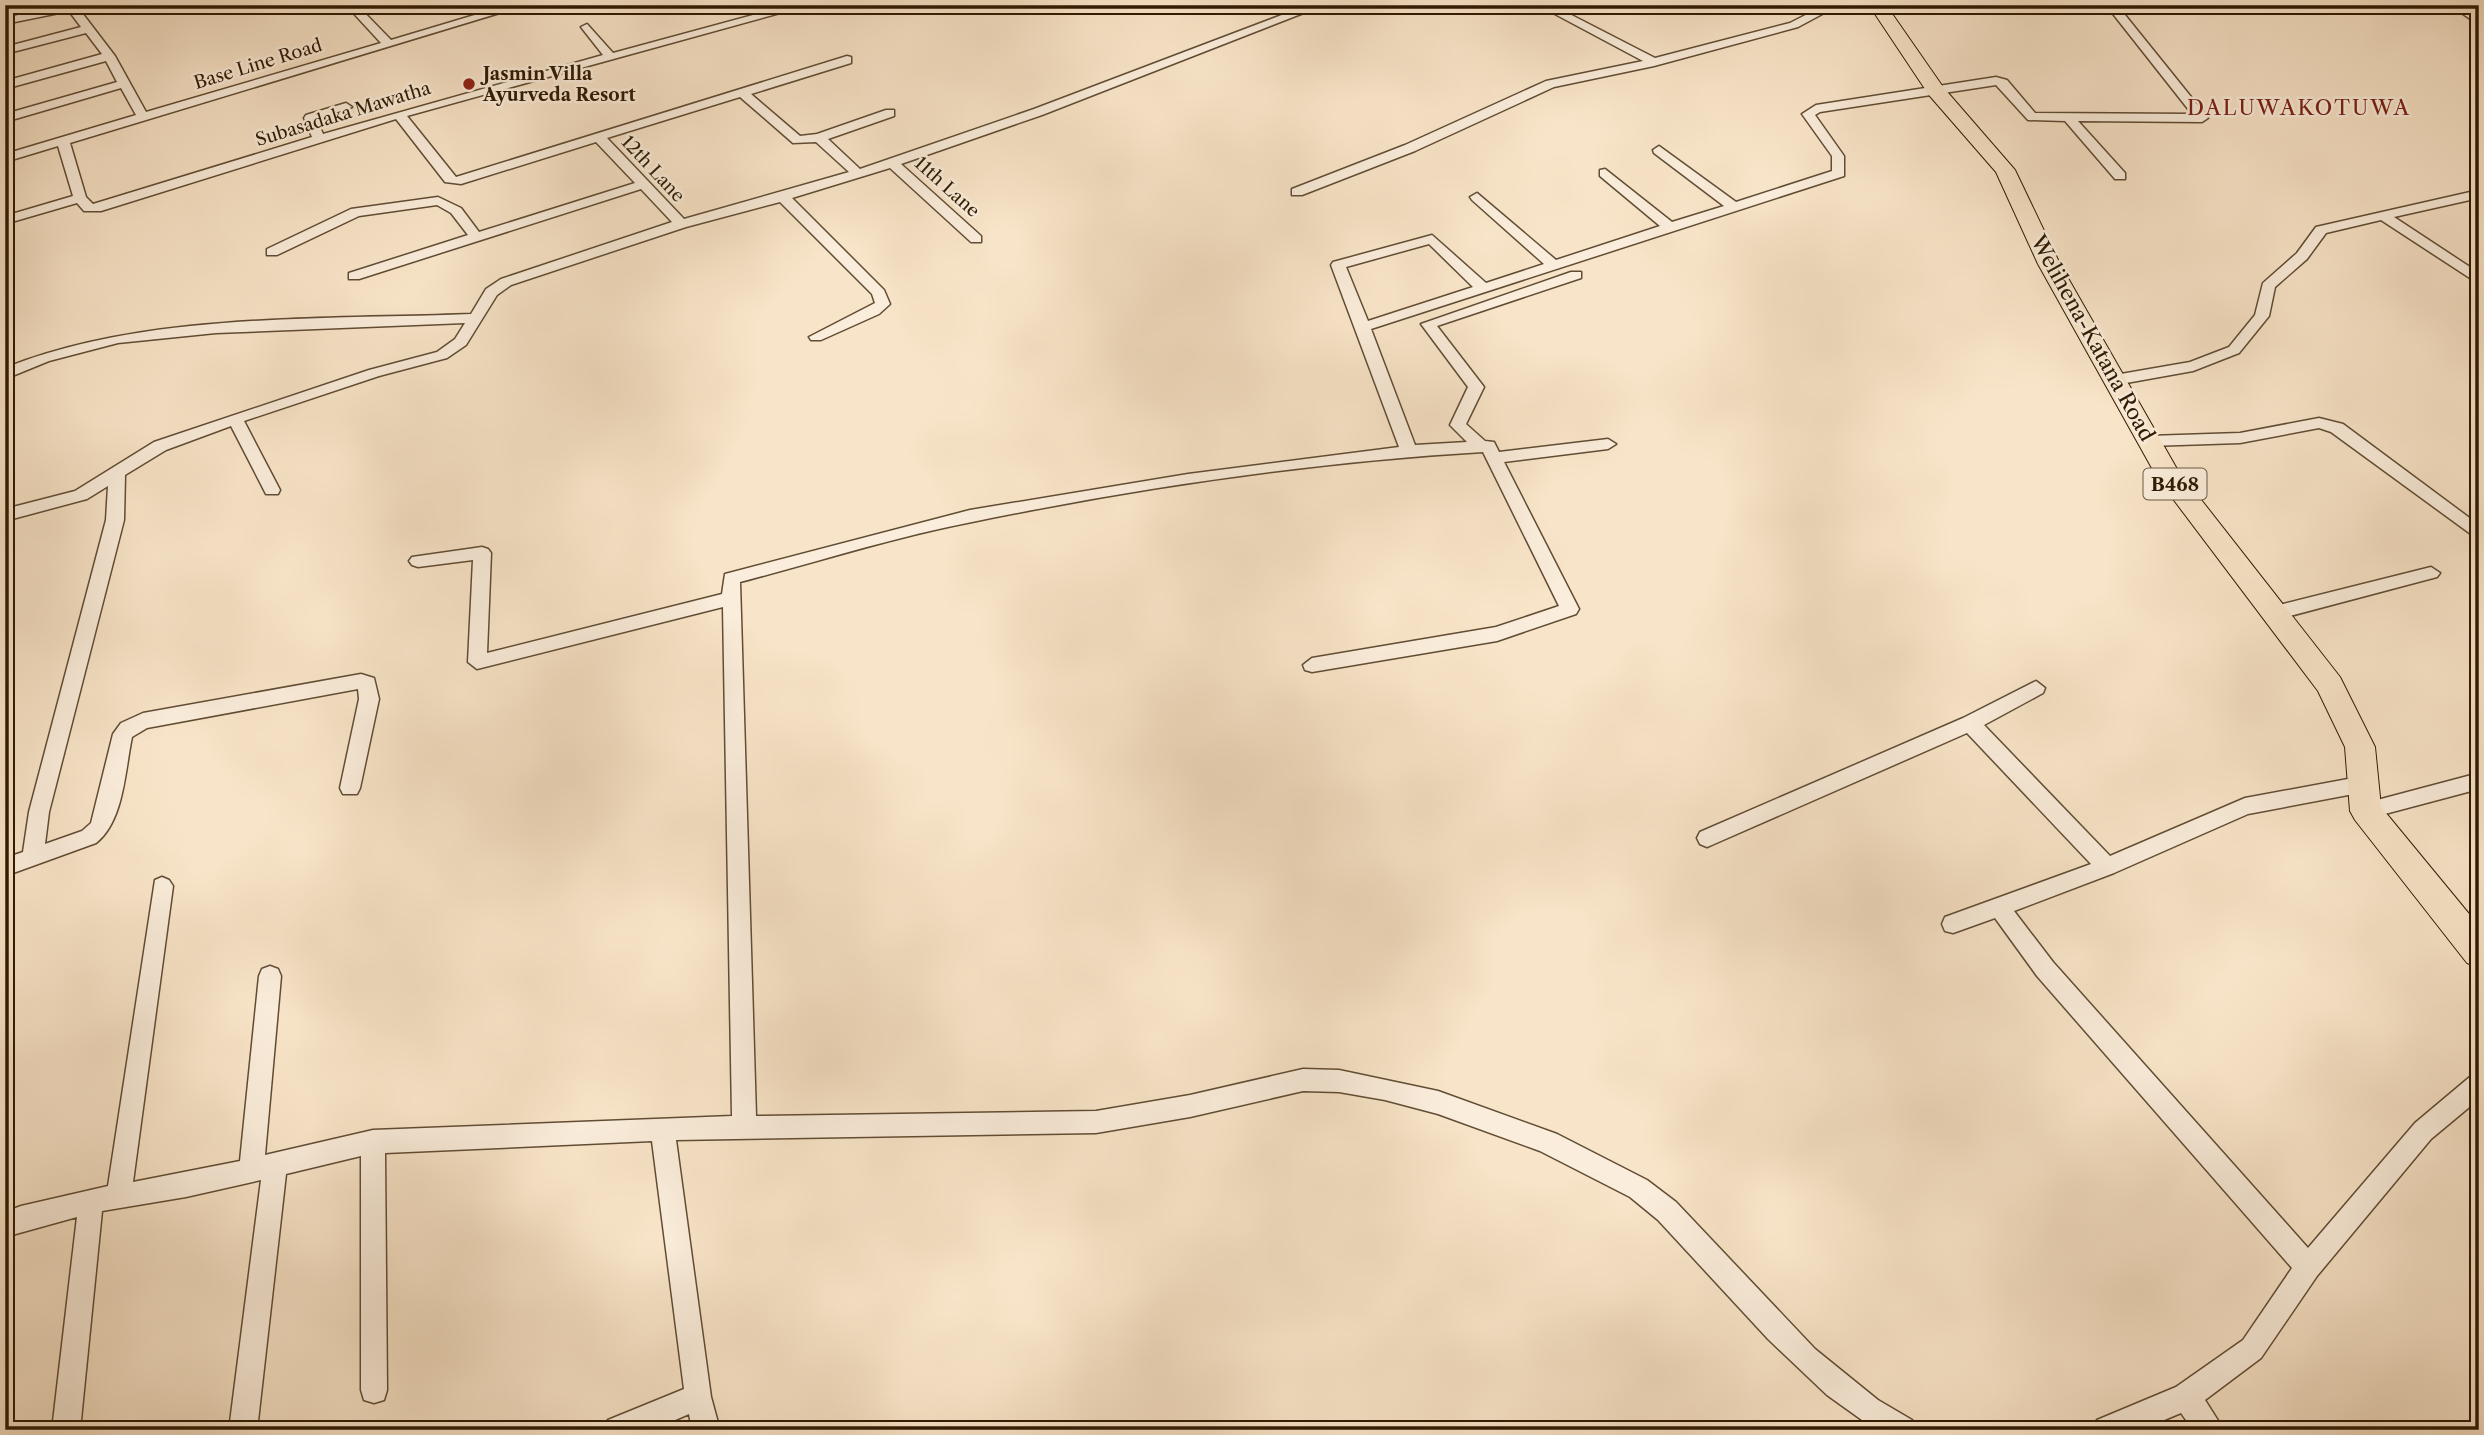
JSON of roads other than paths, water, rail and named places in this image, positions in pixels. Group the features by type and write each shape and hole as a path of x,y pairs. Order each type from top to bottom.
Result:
{"main road":[{"name":"Welihena-Katana Road","path":"1877,5 1936,91 2005,170 2049,264 2182,494 2330,685 2360,747 2366,811"},
{"path":"2366,811 2479,952"}],"street":[{"path":"351,5 388,44"},
{"path":"460,5 474,19"},
{"name":"Base Line Road","path":"5,158 521,5"},
{"name":"Subasadaka Mawatha","path":"80,198 89,208 96,208 399,114 804,5"},
{"path":"1274,5 1290,17"},
{"path":"5,515 81,495 160,446 374,373 442,355 461,342 491,292 506,282 681,224 783,197 892,163 1038,112 1319,5"},
{"path":"1543,5 1654,62"},
{"path":"1297,192 1410,148 1550,84 1654,62 1794,25 1834,5"},
{"path":"1363,327 1839,173 1838,156 1808,114 1816,109 1996,80 2003,83 2032,117 2202,118 2111,5"},
{"path":"2455,5 2479,22"},
{"path":"5,21 70,6 110,56 143,117"},
{"path":"587,27 610,56"},
{"path":"5,51 88,29"},
{"path":"5,85 110,56"},
{"path":"399,114 450,179 456,181 847,60"},
{"path":"5,118 123,84"},
{"path":"743,93 797,140 819,138 890,113"},
{"path":"319,139 310,118 345,107"},
{"path":"2069,118 2120,176"},
{"name":"12th Lane","path":"599,137 681,224"},
{"path":"819,138 857,173"},
{"path":"5,220 80,198 63,141"},
{"path":"1659,150 1736,208"},
{"name":"11th Lane","path":"892,163 976,239"},
{"path":"1605,173 1672,229"},
{"path":"354,276 644,184"},
{"path":"2115,380 2193,366 2234,350 2262,316 2268,286 2302,256 2321,230 2477,196"},
{"path":"783,197 879,293 883,303 874,311 816,337"},
{"path":"1477,197 1555,266"},
{"path":"272,253 356,212 438,201 456,207 476,237"},
{"path":"2383,216 2479,280"},
{"path":"1409,451 1338,265 1432,239 1484,289"},
{"path":"1312,665 1497,634 1570,609 1488,452 1458,425 1476,387 1428,324 1576,275"},
{"path":"5,374 44,358 118,339 216,329 428,317 476,318"},
{"path":"235,419 272,490"},
{"path":"2149,441 2240,438 2319,423 2337,428 2479,534"},
{"path":"744,1130 731,578 970,516 1188,480 1409,451 1488,452 1608,444"},
{"path":"33,856 39,812 115,520 117,473"},
{"path":"418,561 482,553 477,662 732,598"},
{"path":"2274,613 2431,573"},
{"path":"5,867 89,837 99,828 105,816 123,734 128,728 143,721 361,681 367,683 370,690 350,789"},
{"path":"1707,838 1970,723 2036,688"},
{"path":"1970,723 2107,867"},
{"path":"2366,811 2479,781"},
{"path":"1953,924 2107,867 2245,806 2364,784"},
{"path":"119,1197 162,886"},
{"path":"1998,907 2045,969 2308,1268"},
{"path":"243,1430 263,1167 270,976"},
{"path":"5,1226 21,1218 91,1202 373,1142 662,1129 744,1130 1096,1122 1165,1112 1304,1080 1336,1080 1425,1098 1555,1144 1639,1188 1665,1208 1793,1348 1885,1420 1902,1430"},
{"path":"2107,1430 2186,1397 2252,1349 2308,1268 2423,1131 2479,1084"},
{"path":"662,1129 698,1397 706,1430"},
{"path":"373,1142 374,1390"},
{"path":"66,1430 91,1202"},
{"path":"618,1430 698,1397"},
{"path":"2186,1397 2210,1430"}],"place":[{"name":"Jasmin Villa Ayurveda Resort","path":"469,84"}],"district":[{"name":"DALUWAKOTUWA","path":"2299,107"}]}
